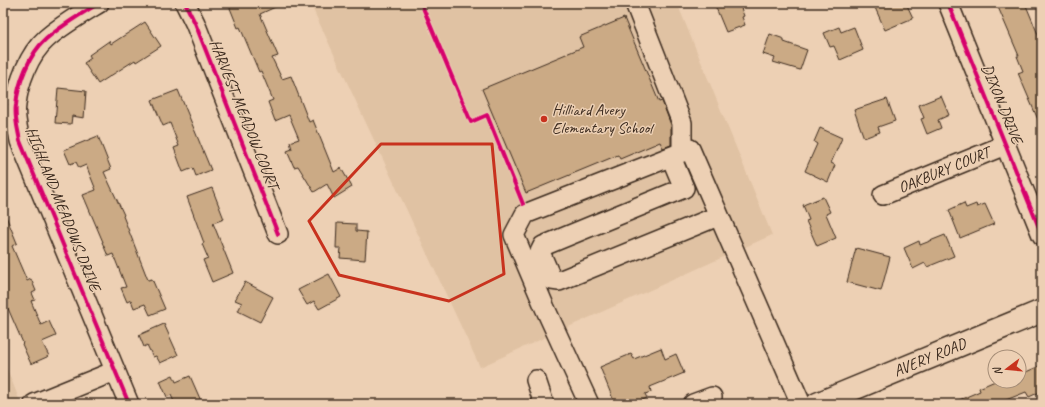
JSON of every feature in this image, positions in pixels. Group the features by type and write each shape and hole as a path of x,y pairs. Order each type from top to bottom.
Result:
{"main road":[{"name":"AVERY ROAD","path":"817,404 1042,311"}],"street":[{"name":"HIGHLAND MEADOWS DRIVE","path":"99,3 45,40 29,61 20,82 15,106 20,141 129,404"},
{"name":"HARVEST MEADOW COURT","path":"185,3 195,23 278,234"},
{"path":"635,3 682,123 677,154 684,188 543,246 540,252 552,280 559,281 718,216"},
{"name":"DIXON DRIVE","path":"948,3 1042,236"},
{"name":"OAKBURY COURT","path":"883,194 1005,145"},
{"path":"589,404 545,308 514,235 525,214 690,149 801,404"},
{"path":"34,404 115,371"},
{"path":"536,380 544,404"},
{"path":"693,404 712,397"}],"highlighted area":[{"path":"381,144 492,144 504,274 449,301 339,275 309,221"}],"shaded area":[{"name":"Hilliard Avery Elementary School","path":"310,3 677,3 772,235 480,367"},
{"path":"3,359 21,404 3,404"}],"building":[{"path":"228,3 284,3 260,14 278,56 272,58 282,79 291,76 309,122 313,120 334,172 341,168 352,187 334,198 327,184 314,192 298,166 294,167 287,151 292,149 290,142 299,139 289,115 275,121 268,102 273,100 261,71 259,72 240,27 238,28"},
{"path":"714,3 739,3 744,16 742,17 745,25 726,32"},
{"path":"873,3 906,3 913,18 885,30"},
{"path":"1008,3 1025,3 1042,44 1042,129 1018,73 1023,71 1017,56 1019,56 998,7"},
{"path":"624,18 659,102 662,101 671,125 671,145 663,148 660,142 620,159 618,155 526,193 482,89 583,47 579,37"},
{"path":"145,22 161,46 136,62 135,60 98,84 84,63 91,58 89,55 109,41 111,44"},
{"path":"839,27 841,32 854,27 863,50 840,60 834,46 830,47 824,33"},
{"path":"770,34 784,39 784,42 807,50 800,70 773,62 775,58 763,54"},
{"path":"58,88 86,91 84,118 72,116 71,124 55,123"},
{"path":"178,90 211,170 196,176 193,168 183,172 174,148 179,146 170,123 163,126 152,100"},
{"path":"941,96 949,115 938,120 941,128 927,134 921,119 924,118 919,105"},
{"path":"887,99 895,121 878,127 880,132 864,138 854,110"},
{"path":"820,128 842,138 831,163 835,165 828,182 805,171 817,144 814,142"},
{"path":"98,136 111,169 104,172 124,215 123,216 148,280 152,279 165,309 150,315 145,304 134,308 131,300 127,302 121,288 126,287 113,254 108,256 83,195 96,190 86,165 79,168 76,162 70,164 64,150"},
{"path":"212,188 224,219 213,223 233,273 212,282 203,260 208,258 202,244 204,243 187,197"},
{"path":"823,197 830,212 826,214 836,238 817,246 806,221 809,220 803,205"},
{"path":"964,203 966,208 976,204 977,207 985,204 994,224 960,238 949,210"},
{"path":"3,209 17,243 12,246 27,281 31,279 36,291 32,293 35,300 31,301 41,325 49,321 56,336 42,342 49,356 31,364 3,297"},
{"path":"337,223 356,224 356,231 367,232 365,260 340,258 341,248 336,248"},
{"path":"945,235 954,256 927,267 925,263 913,269 904,248 919,241 920,245"},
{"path":"856,248 890,257 881,291 847,282"},
{"path":"329,274 341,297 319,309 314,301 307,305 298,290"},
{"path":"245,282 273,297 260,322 238,311 242,303 235,300"},
{"path":"164,324 178,355 160,363 156,356 153,357 147,345 144,347 139,335"},
{"path":"661,348 665,359 676,354 684,373 650,387 651,392 645,394 647,398 633,404 615,404 600,367 631,354 634,359"},
{"path":"1042,365 1042,391 1029,397 1026,392 996,404 950,404 980,391 979,388 987,384 987,389 1027,389 1027,372"},
{"path":"173,375 176,382 190,376 201,401 193,404 175,404 171,395 167,397 160,381"}],"cycle path":[{"path":"99,3 58,29 46,39 34,53 25,69 19,88 17,96 16,123 20,141 129,404"},
{"path":"185,3 195,23 278,234"},
{"path":"421,3 471,122 487,115 523,204"},
{"path":"948,3 1042,235"}],"place":[{"name":"Hilliard Avery Elementary School","path":"544,119"}]}
